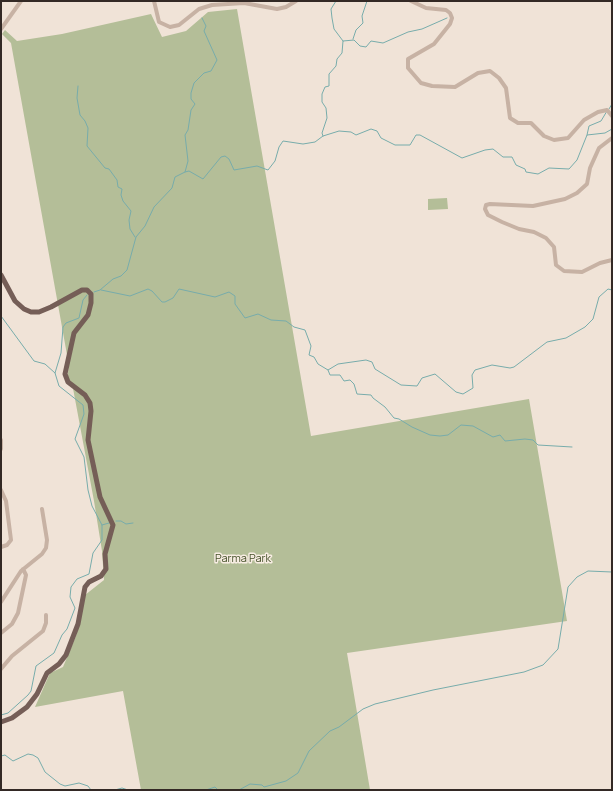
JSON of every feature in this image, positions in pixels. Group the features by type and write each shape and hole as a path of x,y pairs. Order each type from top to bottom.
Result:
{"main road":[{"path":"1,275 15,301 24,309 31,312 39,312 52,307 82,290 87,290 91,294 91,303 88,315 74,333 65,374 68,382 85,395 90,403 91,411 88,440 100,497 113,525 106,551 106,569 101,576 89,582 85,587 78,624 66,655 60,663 47,673 37,694 27,707 15,717 1,722"}],"street":[{"path":"1,30 21,1"},
{"path":"154,1 159,22 170,27 182,23 203,7 217,4 244,3 277,10 296,1"},
{"path":"411,1 426,8 446,10 450,13 452,18 450,24 434,44 408,59 408,68 420,83 432,86 455,87 478,73 490,70 499,78 506,88 510,118 518,123 531,123 544,136 554,140 568,138 586,118 598,112 607,110 612,116"},
{"path":"612,138 599,148 590,168 587,184 577,193 565,200 534,206 490,204 486,205 485,209 488,215 502,222 519,229 534,232 546,238 554,247 556,265 564,271 582,272 602,262 612,260"},
{"path":"1,440 1,449"},
{"path":"1,490 6,501 11,537 9,543 1,547"},
{"path":"1,602 23,569 42,554 46,548 47,540 42,509"},
{"path":"1,633 12,624 18,613 26,575 23,569"},
{"path":"1,669 12,656 43,631 46,623 46,615"}],"green space":[{"name":"Parma Park","path":"237,9 311,436 529,399 567,621 347,653 370,790 141,790 123,691 35,707 50,673 63,667 76,636 85,595 104,580 102,551 94,501 72,383 67,380 69,366 11,43 2,34 5,30 17,41 62,34 151,14 162,37 186,31 208,12"},
{"path":"447,198 448,209 428,210 428,199"}],"waterway":[{"path":"336,1 331,9 332,18 334,29 343,41"},
{"path":"353,39 356,30 363,23 362,16 367,1"},
{"path":"185,172 188,161 185,135 188,130 191,110 195,104 191,99 191,93 194,83 204,73 211,71 217,60 204,31 206,26 202,18"},
{"path":"323,136 322,133 327,118 326,108 322,102 322,94 325,87 329,86 329,74 336,66 337,59 342,53 343,41 354,40 360,46 366,47 371,41 383,43 447,18"},
{"path":"78,86 77,98 80,115 88,128 87,146 105,168 109,169 117,180 118,187 122,189 121,195 123,201 131,211 129,220 130,229 135,237"},
{"path":"609,109 612,104"},
{"path":"587,135 589,126 601,121 607,111"},
{"path":"94,292 100,290 113,279 121,276 127,270 136,237 145,226 154,207 172,188 175,177 189,171 203,179 221,157 225,156 229,159 234,170 257,166 268,170 275,161 279,147 283,141 303,144 315,142 323,136 339,131 351,132 356,135 371,129 377,131 381,138 395,145 410,145 416,135 420,135 462,158 485,150 493,149 503,157 512,157 516,165 525,169 526,172 538,174 549,168 569,169 577,160 587,135 605,133 612,129"},
{"path":"101,290 130,296 148,289 152,291 162,302 173,298 179,289 215,297 229,292 235,296 235,304 245,318 258,314 271,320 286,321 294,327 305,330 311,346 309,355 314,357 318,364 328,370 338,364 366,360 372,362 375,369 401,385 417,386 422,378 435,374 456,392 463,394 473,388 472,375 475,370 492,365 510,368 514,367 547,342 566,338 585,327 593,319 599,297 608,289 612,290"},
{"path":"1,715 8,713 28,695 31,691 36,666 54,653 62,635 67,629 75,608 70,597 71,587 77,579 89,574 93,553 102,540 102,525 92,506 88,490 84,457 75,439 84,414 83,405 59,386 55,373 61,353 63,327 66,323 79,318 83,300 87,295"},
{"path":"1,316 34,361 45,364 55,373"},
{"path":"328,370 330,375 340,375 344,381 350,380 354,384 357,394 371,395 385,407 394,418 399,419 430,435 448,435 461,425 473,426 493,437 500,435 505,441 525,439 533,440 538,445 572,447"},
{"path":"116,521 121,521 126,524 133,523"},
{"path":"102,525 109,523"},
{"path":"239,790 250,784 262,785 264,787 286,781 298,773 309,751 330,731 339,727 363,709 375,704 433,690 524,672 543,665 558,649 568,587 577,577 588,571 612,572"},
{"path":"1,756 5,755 13,761 28,754 33,755 38,758 45,772 60,784 65,786 79,783 88,786 91,790"},
{"path":"206,790 215,787 218,790"},
{"path":"115,790 122,788 128,790"}]}
